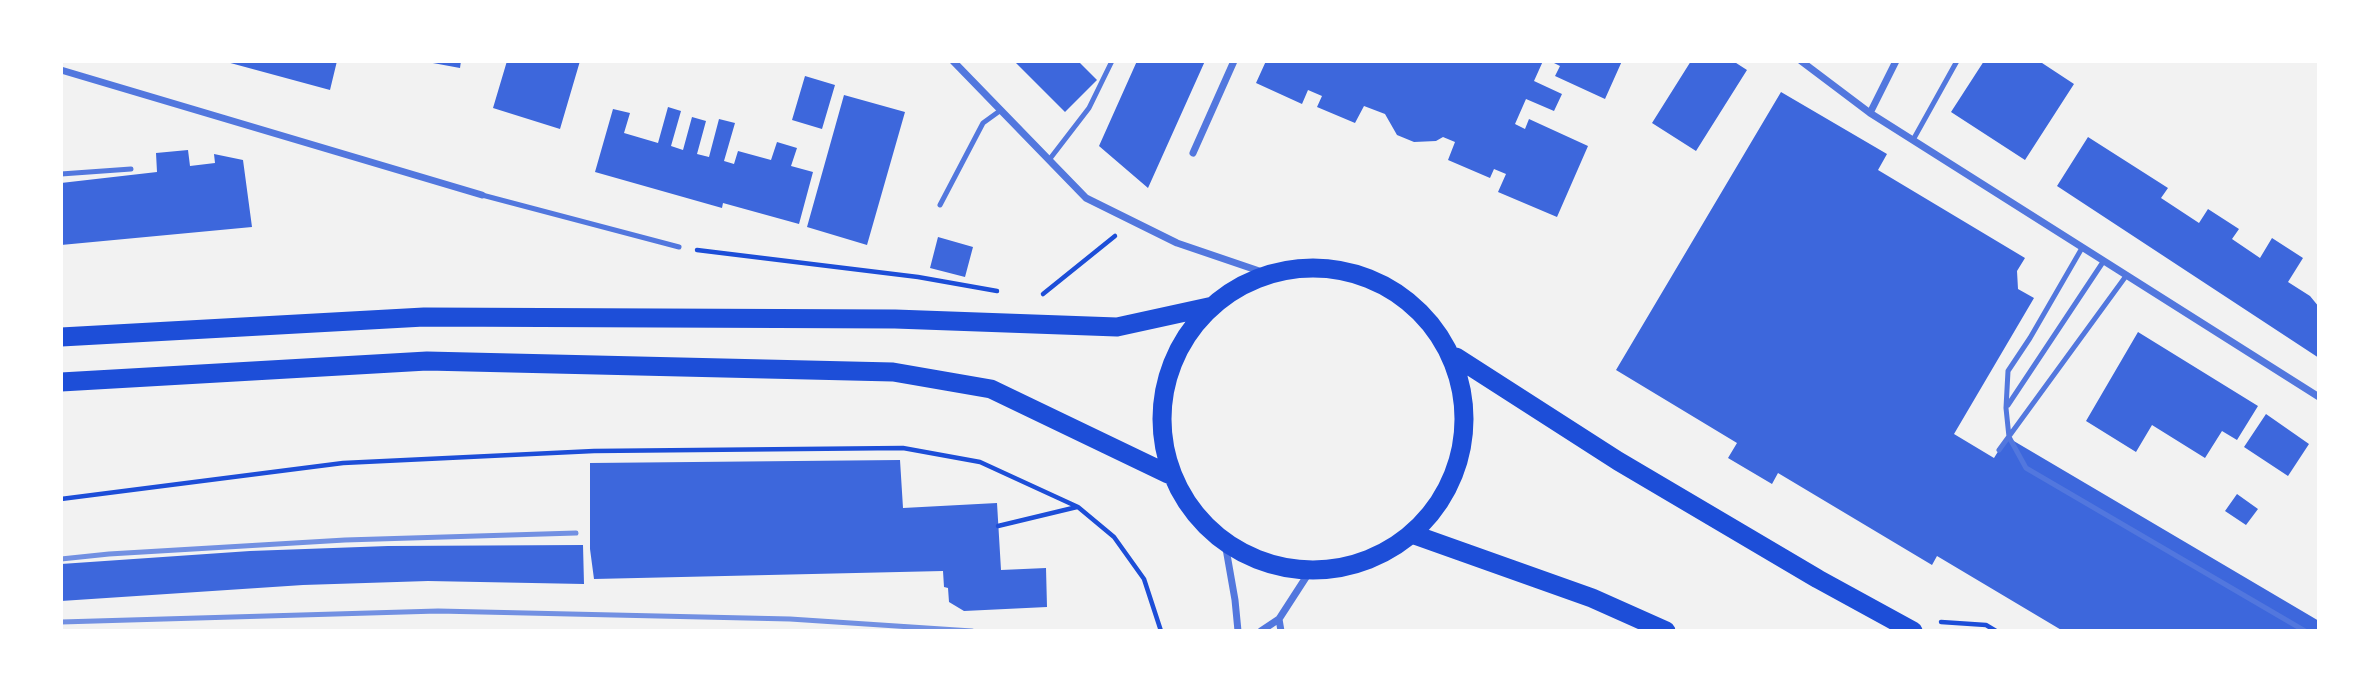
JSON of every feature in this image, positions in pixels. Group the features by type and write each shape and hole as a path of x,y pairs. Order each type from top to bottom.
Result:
{"highway":[{"path":"1456,357 1467,404 1464,447 1451,485 1412,534 1374,557 1342,568 1265,564 1225,543 1195,515 1168,474 1158,433 1163,386 1182,342 1213,306 1249,283 1291,270 1334,270 1384,285 1426,315 1456,357 1618,461 1818,579 1913,631"},
{"path":"61,337 424,317 895,319 1117,327 1213,306"},
{"path":"61,382 427,361 893,372 991,388 1168,474"},
{"path":"1412,534 1592,598 1665,631"}],"street":[{"path":"953,61 1086,198 1177,243 1274,275"},
{"path":"1193,153 1234,61"},
{"path":"1801,61 1870,113 2319,397"},
{"path":"1870,113 1896,61"},
{"path":"61,71 482,195"},
{"path":"1225,543 1238,631"},
{"path":"1261,631 1279,619 1312,568"},
{"path":"1279,619 1281,631"}],"lane":[{"path":"1049,160 1088,108 1112,61"},
{"path":"1913,139 1957,61"},
{"path":"940,205 984,123 1001,110"},
{"path":"61,174 131,169"},
{"path":"482,195 679,247"},
{"path":"2082,248 2008,371 2006,408 2009,437 2026,468 2305,631"},
{"path":"2006,408 2103,262"},
{"path":"2000,450 2126,276"}],"path":[{"path":"1035,295 1045,294 1132,221"},
{"path":"679,247 918,277 999,292"},
{"path":"61,499 344,463 594,451 903,448 980,462 1078,507 1114,537 1144,579 1161,631"},
{"path":"998,526 1078,507"},
{"path":"1967,626 1976,631"}],"building":[{"path":"223,61 337,61 330,90"},
{"path":"422,61 461,61 460,68"},
{"path":"507,61 580,61 560,129 493,108"},
{"path":"1014,61 1078,61 1097,80 1065,112"},
{"path":"1137,61 1205,61 1148,188 1099,146"},
{"path":"1266,61 1543,61 1534,81 1562,94 1554,111 1526,99 1515,124 1525,129 1529,119 1588,146 1557,217 1498,192 1506,174 1494,169 1490,178 1448,160 1455,142 1443,137 1436,141 1414,142 1397,135 1385,114 1364,106 1355,123 1317,107 1322,96 1308,90 1302,104 1256,83"},
{"path":"1550,61 1622,61 1605,99 1555,76 1560,66"},
{"path":"1691,61 1733,61 1747,70 1696,151 1652,123"},
{"path":"1984,61 2039,61 2074,84 2025,160 1951,112"},
{"path":"805,76 835,85 822,129 792,120"},
{"path":"1781,92 1887,154 1878,170 2025,258 2017,271 2018,289 2034,298 1954,434 1994,458 2007,437 2319,621 2319,631 2063,631 1937,556 1932,565 1778,473 1772,484 1728,458 1737,443 1616,370"},
{"path":"844,95 905,112 867,245 807,227"},
{"path":"668,107 681,111 671,146 683,150 692,117 706,121 697,154 709,157 719,119 735,123 724,161 734,164 738,151 771,160 777,142 797,148 791,166 813,172 799,224 723,203 722,208 595,172 613,109 630,113 624,133 658,143"},
{"path":"2088,137 2168,188 2161,198 2199,223 2208,209 2239,229 2232,239 2260,258 2272,238 2303,258 2288,282 2310,296 2319,307 2319,358 2057,186"},
{"path":"188,150 190,166 215,163 214,154 243,160 252,227 61,245 61,183 157,172 156,153"},
{"path":"938,237 973,247 965,277 930,268"},
{"path":"2138,332 2258,406 2237,440 2222,431 2205,458 2152,425 2136,452 2086,421"},
{"path":"2266,414 2309,444 2288,476 2244,447"},
{"path":"900,460 903,508 997,503 1001,570 1046,568 1047,607 964,611 949,602 943,571 594,579 590,549 590,463"},
{"path":"2237,494 2258,509 2246,525 2225,511"},
{"path":"583,545 584,584 428,581 303,585 61,601 61,564 250,551 388,546"}],"railway":[{"path":"61,559 345,540 576,533"},
{"path":"61,622 438,611 790,619 972,631"}]}
